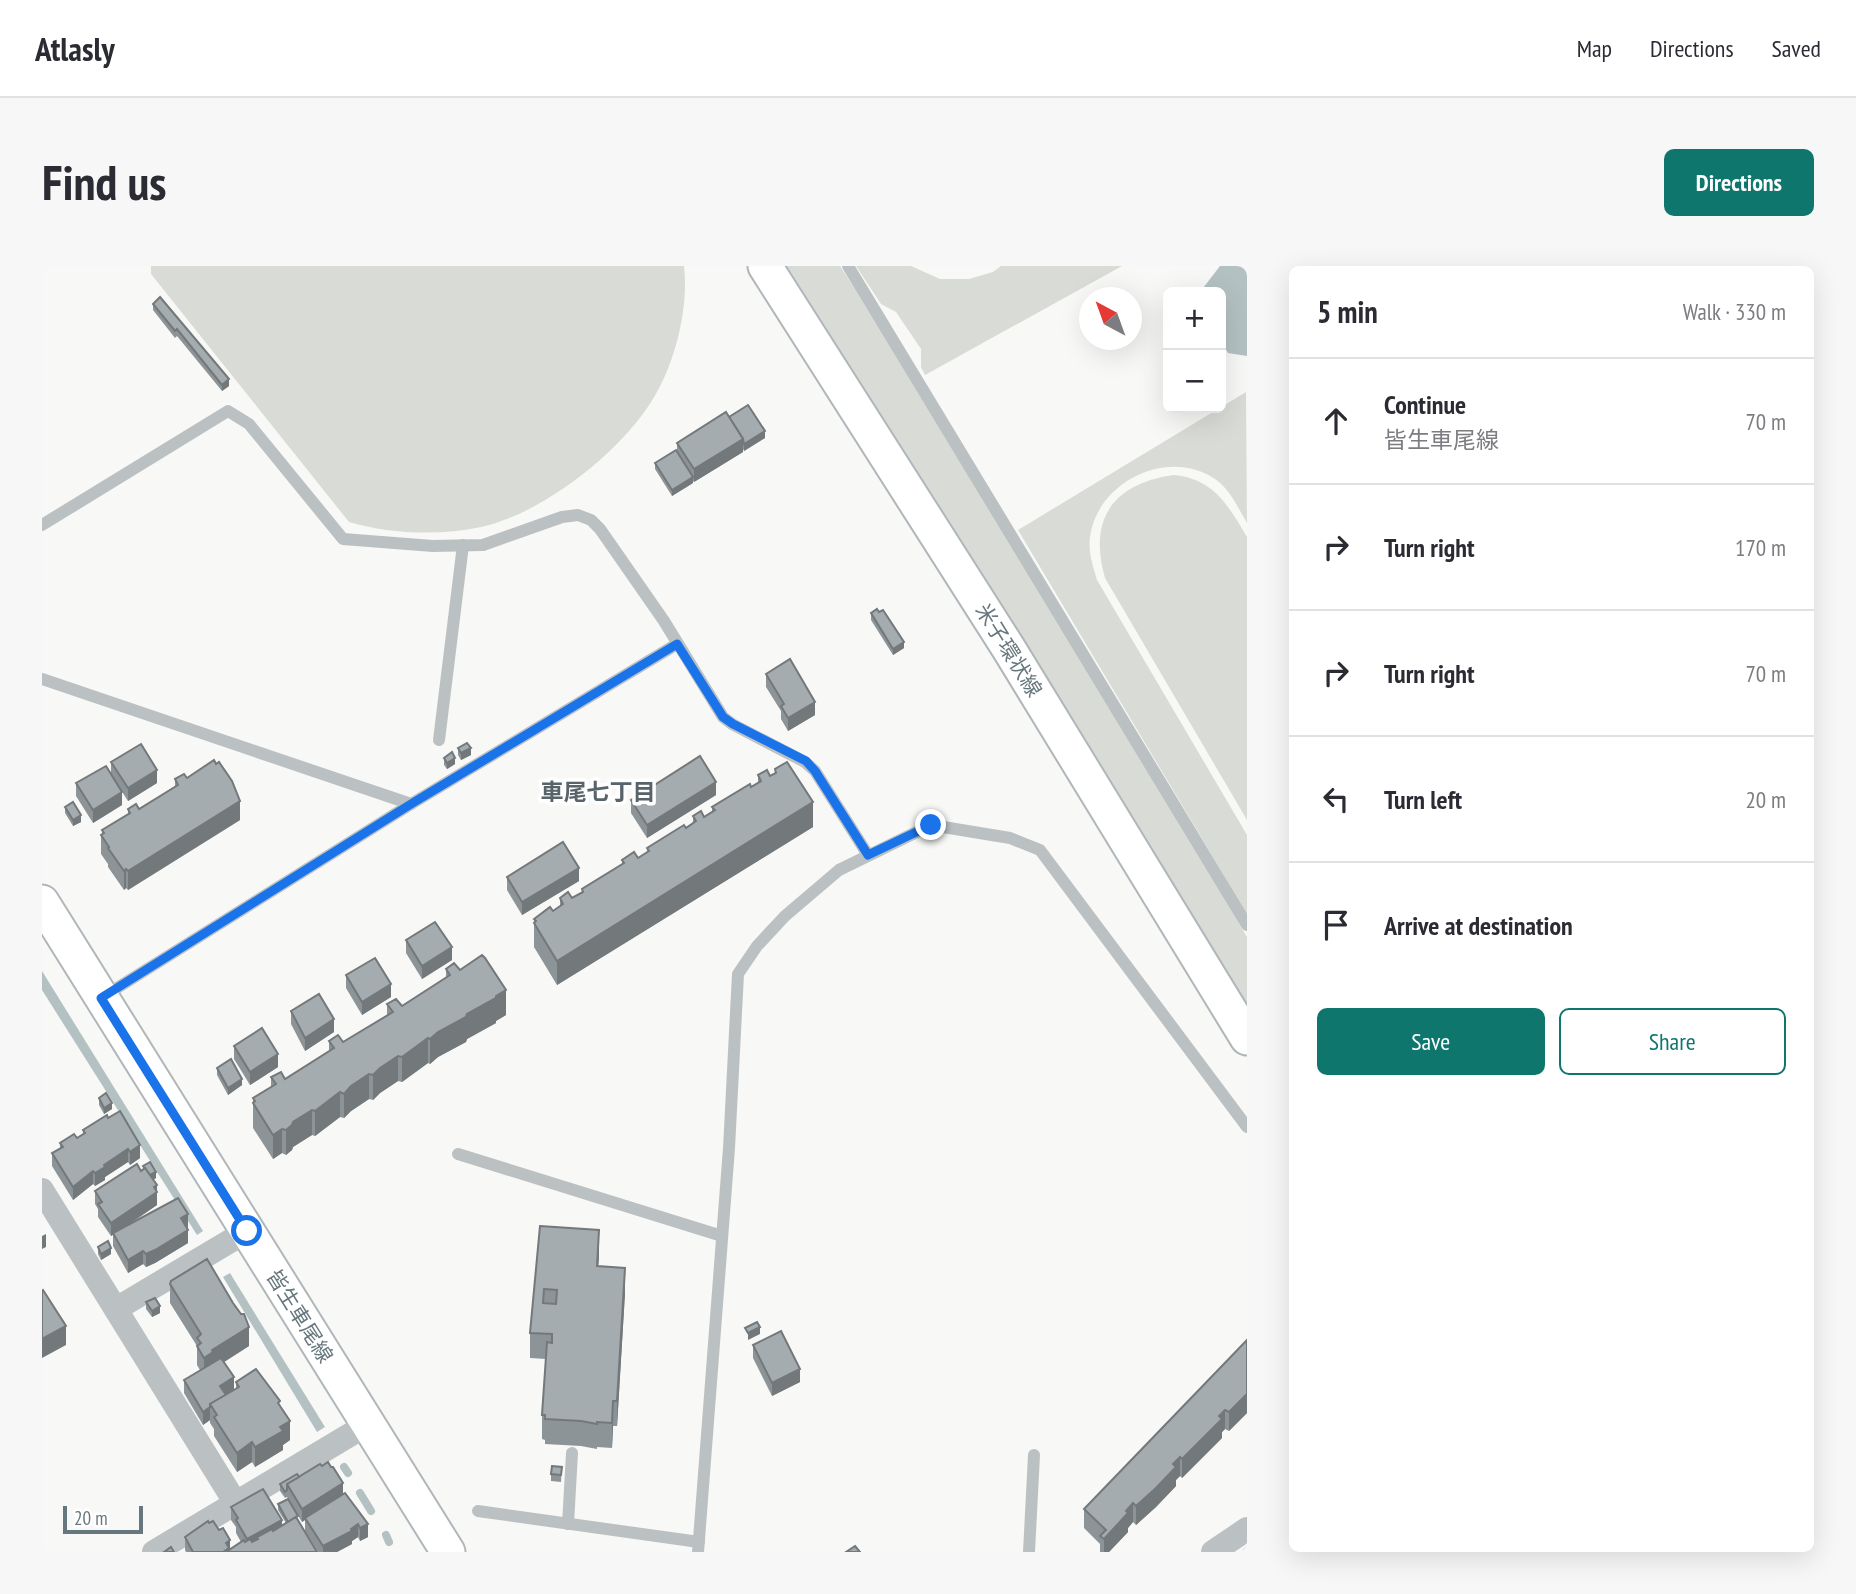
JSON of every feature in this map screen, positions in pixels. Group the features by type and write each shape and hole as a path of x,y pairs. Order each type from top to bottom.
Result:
{"main road":[{"name":"米子環状線","path":"765,266 1016,660 1247,1038"},
{"name":"皆生車尾線","path":"42,902 448,1552"}],"street":[{"path":"42,1190 235,1502"},
{"path":"116,1309 247,1231"},
{"path":"155,1552 368,1424"},
{"path":"1213,1552 1247,1529"}],"lane":[{"path":"848,266 1247,925"},
{"path":"42,525 228,411 249,424 343,539 433,546 483,545 562,517 578,515 592,520 664,621 723,717 806,761 868,855"},
{"path":"439,740 463,545"},
{"path":"101,998 411,804 677,644"},
{"path":"42,679 411,804"},
{"path":"478,1511 698,1547 722,1236 738,974 757,946 785,916 839,870 868,855 931,825 1010,838 1040,850 1247,1127"},
{"path":"458,1154 722,1236"},
{"path":"568,1524 572,1453"},
{"path":"1029,1552 1034,1455"}],"shaded area":[{"path":"151,266 684,266 685,282 679,335 661,385 639,419 601,459 554,495 505,520 465,530 415,532 381,529 349,522 151,274"},
{"path":"783,266 840,266 857,292 1168,802 1247,937 1247,1017"},
{"path":"856,266 911,266 940,279 969,279 993,272 1001,266 1122,266 1084,287 1079,287 1079,290 925,375 921,367 921,349 896,312 881,304"},
{"path":"1220,266 1247,266 1247,356 1228,353 1226,350 1226,287 1204,287"},
{"path":"1246,392 1247,523 1229,493 1215,479 1196,470 1177,467 1157,469 1138,475 1120,486 1106,500 1095,517 1090,543 1097,580 1247,835 1247,914 1018,530 1211,413 1226,413 1226,404"},
{"path":"1173,475 1199,481 1209,487 1226,504 1247,537 1247,820 1105,578 1100,538 1103,522 1110,508 1121,496 1135,487"},
{"path":"42,971 203,1231 197,1235 42,990"},
{"path":"230,1273 325,1427 317,1432 223,1277"}],"building":[{"path":"160,297 229,379 222,385 153,304"},
{"path":"748,405 765,431 744,444 729,417"},
{"path":"726,412 743,439 694,469 677,443"},
{"path":"676,450 693,477 672,490 655,463"},
{"path":"877,609 879,612 883,610 904,642 893,649 871,613"},
{"path":"790,659 815,702 788,718 781,706 784,704 766,674"},
{"path":"467,743 471,748 461,753 458,748"},
{"path":"141,744 157,770 128,788 111,762"},
{"path":"452,752 455,758 447,763 444,758"},
{"path":"700,756 716,782 647,825 631,800"},
{"path":"214,760 216,764 219,762 232,781 240,801 124,871 101,835 104,833 102,830 130,813 128,809 136,804 139,809 178,785 175,779 184,774 187,778"},
{"path":"787,762 813,802 557,961 534,919 550,907 553,911 563,904 560,898 568,892 572,898 583,892 582,889 624,863 622,860 634,852 638,858 649,851 647,848 684,825 686,828 696,821 693,816 701,811 704,817 715,810 712,807 750,784 751,787 761,781 758,775 767,770 770,776 776,773 775,769"},
{"path":"106,766 122,792 93,810 76,783"},
{"path":"73,802 81,815 73,820 65,807"},
{"path":"563,842 579,868 522,902 507,877"},
{"path":"435,922 452,947 422,966 406,940"},
{"path":"482,955 506,990 402,1057 398,1056 373,1075 369,1074 344,1094 340,1092 315,1111 312,1110 293,1122 286,1130 282,1129 273,1135 253,1103 253,1098 276,1084 271,1077 281,1072 285,1079 334,1048 329,1041 338,1035 343,1042 393,1012 387,1004 396,999 402,1006 450,975 446,969 454,963 460,970"},
{"path":"375,958 391,984 362,1002 346,975"},
{"path":"319,994 334,1019 305,1038 291,1011"},
{"path":"262,1028 278,1054 250,1072 234,1046"},
{"path":"231,1059 242,1079 228,1088 217,1068"},
{"path":"106,1093 112,1103 104,1108 99,1098"},
{"path":"120,1111 140,1145 130,1152 128,1149 73,1187 52,1153 63,1147 60,1143 74,1134 77,1138 85,1133 83,1130 107,1115 108,1118"},
{"path":"150,1162 156,1172 150,1175 143,1166"},
{"path":"137,1164 141,1171 145,1168 157,1185 154,1187 157,1192 111,1223 98,1204 102,1202 95,1191"},
{"path":"178,1198 188,1214 181,1218 188,1230 155,1250 146,1254 143,1251 128,1260 113,1233"},
{"path":"540,1226 599,1230 597,1266 625,1268 617,1401 613,1401 612,1423 545,1419 545,1415 542,1415 547,1342 552,1343 552,1334 530,1333","holes":["544,1289 557,1290 556,1304 543,1303"]},
{"path":"108,1241 111,1248 101,1254 98,1247"},
{"path":"207,1259 233,1303 241,1314 244,1314 249,1327 204,1358 197,1346 201,1343 197,1338 201,1334 170,1284"},
{"path":"42,1291 66,1326 42,1339"},
{"path":"155,1298 160,1306 152,1311 146,1302"},
{"path":"757,1322 760,1327 748,1333 745,1328"},
{"path":"781,1331 800,1369 772,1383 753,1345"},
{"path":"1247,1340 1247,1394 1229,1412 1225,1410 1219,1416 1222,1419 1182,1459 1180,1457 1173,1464 1176,1467 1156,1488 1136,1506 1133,1503 1126,1511 1128,1513 1104,1539 1100,1536 1106,1530 1084,1509"},
{"path":"221,1358 234,1377 220,1386 226,1395 210,1404 203,1412 184,1380"},
{"path":"256,1369 280,1401 278,1403 290,1421 280,1427 283,1431 255,1447 252,1442 237,1453 214,1417 217,1415 210,1404 239,1387 236,1382"},
{"path":"328,1462 343,1483 302,1509 287,1484"},
{"path":"552,1466 562,1467 561,1475 551,1474"},
{"path":"297,1474 299,1477 287,1484 285,1492 280,1484"},
{"path":"263,1489 282,1520 247,1539 231,1507"},
{"path":"345,1493 368,1524 360,1528 358,1524 352,1531 323,1546 305,1518"},
{"path":"288,1499 298,1516 288,1522 278,1504"},
{"path":"296,1517 317,1552 226,1552 244,1540 245,1542 250,1539 252,1542 258,1539 257,1537"},
{"path":"208,1521 213,1521 219,1530 223,1528 230,1540 226,1543 229,1548 223,1552 193,1552 185,1537"},
{"path":"855,1546 860,1552 846,1552"}],"waterway":[{"path":"344,1467 348,1473"},
{"path":"360,1493 371,1511"},
{"path":"386,1535 389,1542"}],"district":[{"name":"車尾七丁目","path":"598,791"}],"route":[{"path":"247,1231 101,998 411,804 677,644 723,717 806,761 868,855 931,825"}]}
